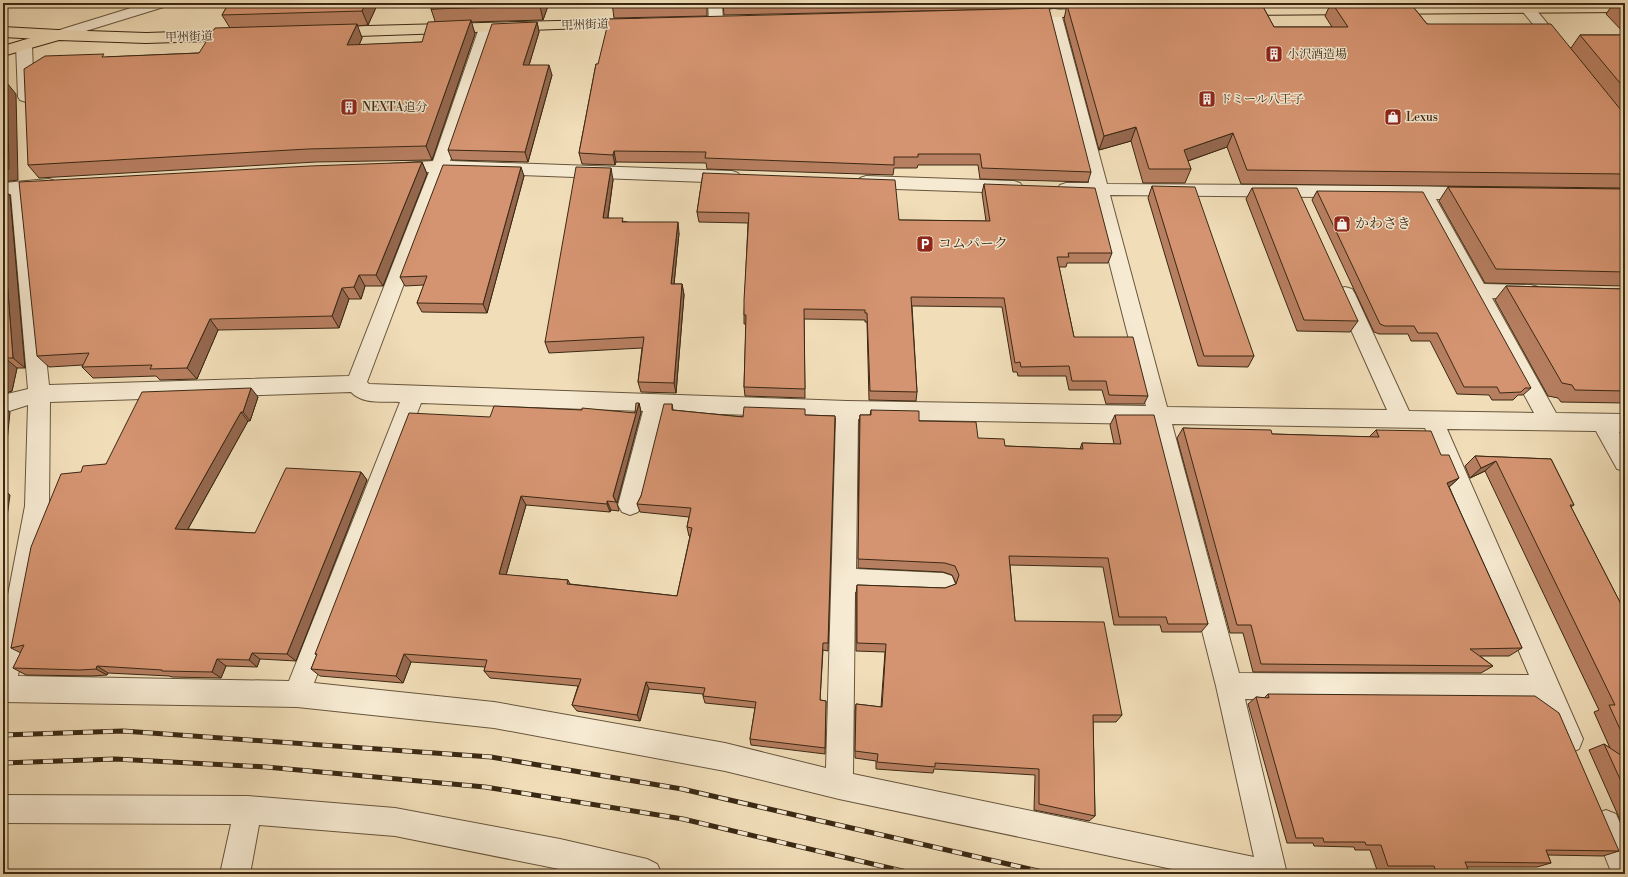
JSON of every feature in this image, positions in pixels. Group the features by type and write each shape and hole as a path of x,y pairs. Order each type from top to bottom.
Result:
{"main road":[{"path":"1220,11 1368,6 1528,9 1625,8"},
{"path":"1006,14 1054,13 1073,8 1109,12"},
{"path":"700,21 731,21"},
{"name":"甲州街道","path":"313,33 653,23"},
{"path":"3,32 58,35"},
{"name":"甲州街道","path":"3,51 58,35 146,38 257,35"}],"street":[{"path":"58,35 162,3"},
{"path":"715,3 716,21"},
{"path":"1528,9 1570,62"},
{"path":"1054,13 1229,686 1272,874"},
{"path":"356,384 440,166 487,28"},
{"path":"24,45 26,109"},
{"path":"378,168 440,166 750,178"},
{"path":"853,181 1028,188"},
{"path":"69,184 20,183 39,394 37,506 3,689 297,694 494,715 725,757 839,785 1266,874"},
{"path":"1052,188 1100,190 1493,193"},
{"path":"1298,191 1308,213"},
{"path":"1423,192 1550,422"},
{"path":"1338,277 1402,420"},
{"path":"1478,291 1548,293"},
{"path":"3,404 39,394 356,384 364,392 847,410 1433,421 1625,423"},
{"path":"297,694 414,393"},
{"path":"630,505 656,404"},
{"path":"839,785 847,410"},
{"path":"1433,421 1579,760"},
{"path":"1603,423 1625,462"},
{"path":"844,580 943,584"},
{"path":"1229,686 1548,688"},
{"path":"1597,804 1625,869"},
{"path":"3,810 248,810 395,822 560,854 647,874"},
{"path":"235,874 248,810"}],"building":[{"path":"229,3 366,3 362,11 222,15"},
{"path":"432,3 540,3 540,6 431,9"},
{"path":"612,3 648,3 611,4"},
{"path":"1261,3 1274,27 1348,27 1332,3 1410,3 1427,24 1551,24 1625,115 1625,174 1247,170 1233,133 1184,150 1191,169 1149,169 1136,127 1104,136 1067,5"},
{"path":"1619,3 1625,3 1625,9"},
{"path":"1049,8 1091,172 982,168 980,154 918,154 918,157 894,157 894,165 705,158 706,152 614,151 613,155 579,153 596,64 598,64 609,19"},
{"path":"471,20 426,146 308,149 28,165 24,69 45,56 104,54 102,57 199,53 215,28 357,24 347,45 422,42 428,22"},
{"path":"537,22 523,65 549,65 525,152 448,150 492,24"},
{"path":"1580,35 1625,35 1625,89"},
{"path":"7,83 9,169 3,170 3,86"},
{"path":"422,162 376,275 359,275 354,287 342,288 332,316 210,319 187,368 150,369 152,365 82,367 89,353 37,356 19,182 310,166"},
{"path":"443,165 521,167 483,304 417,303 427,276 400,277"},
{"path":"576,167 611,168 603,218 623,218 622,222 678,222 671,284 682,284 674,383 638,382 644,337 545,342"},
{"path":"703,173 895,180 899,220 990,221 984,184 1095,188 1112,253 1068,253 1069,257 1057,257 1074,337 1133,337 1148,396 1109,395 1106,381 1072,381 1069,366 1021,367 1020,362 1015,363 1004,298 911,297 917,392 870,391 867,313 865,313 865,310 804,309 805,389 744,387 746,315 744,315 744,300 749,213 697,212"},
{"path":"1152,186 1195,187 1254,356 1204,356"},
{"path":"1448,187 1625,189 1625,272 1496,269"},
{"path":"1252,188 1297,188 1358,321 1304,320"},
{"path":"1317,191 1423,192 1531,388 1525,388 1521,392 1500,393 1497,387 1464,387 1437,333 1418,333 1414,326 1385,326 1380,324"},
{"path":"3,227 13,358 5,358 3,370"},
{"path":"1506,286 1625,289 1625,391 1575,390 1572,385 1562,383"},
{"path":"251,388 243,412 241,412 175,529 255,533 286,468 361,472 287,654 252,653 249,660 217,659 212,672 162,671 97,666 96,669 80,670 13,668 24,645 11,648 31,547 61,474 81,472 83,466 106,464 142,392"},
{"path":"636,403 639,403 613,496 616,502 607,501 607,504 521,496 499,574 568,580 567,584 677,596 692,528 687,527 691,508 637,504 641,496 664,404 672,404 672,410 743,417 744,407 805,409 805,415 835,416 828,643 823,643 820,700 826,701 825,748 750,739 756,702 703,696 705,688 646,682 637,715 572,705 581,679 484,671 487,660 404,654 396,676 311,669 317,654 315,654 409,413 490,417 494,406 582,410 582,408 635,413"},
{"path":"871,410 919,411 919,421 976,422 978,438 1004,439 1005,446 1083,449 1082,443 1121,444 1115,415 1154,415 1208,624 1168,624 1166,617 1119,617 1108,558 1009,556 1015,621 1104,622 1122,715 1093,715 1095,816 1039,804 1039,769 935,763 935,767 877,762 878,754 855,751 856,704 882,707 886,644 857,643 857,585 945,588 956,584 959,575 955,566 945,563 858,559 860,415 871,415"},
{"path":"1183,428 1271,430 1272,434 1379,437 1376,430 1431,431 1441,455 1449,455 1459,478 1447,483 1522,648 1470,649 1493,666 1261,664 1251,625 1237,625"},
{"path":"1475,456 1551,459 1574,505 1570,505 1625,612 1625,740 1609,705 1615,705 1496,461 1481,468"},
{"path":"1268,694 1535,696 1559,713 1619,851 1546,850 1551,863 1465,862 1470,874 1437,874 1434,866 1388,866 1381,845 1366,845 1365,842 1324,842 1323,838 1296,838 1256,697 1269,698"},
{"path":"1604,744 1625,758 1625,790"}],"railway":[{"path":"3,735 123,731 491,757 682,789 1051,874"},
{"path":"3,763 115,759 266,767 485,787 683,819 915,874"}],"place":[{"name":"小沢酒造場","path":"1274,54"},
{"name":"ドミール八王子","path":"1207,99"},
{"name":"NEXTA追分","path":"349,107"},
{"name":"Lexus","path":"1393,117"},
{"name":"かわさき","path":"1342,224"},
{"name":"コムパーク","path":"925,244"}]}
